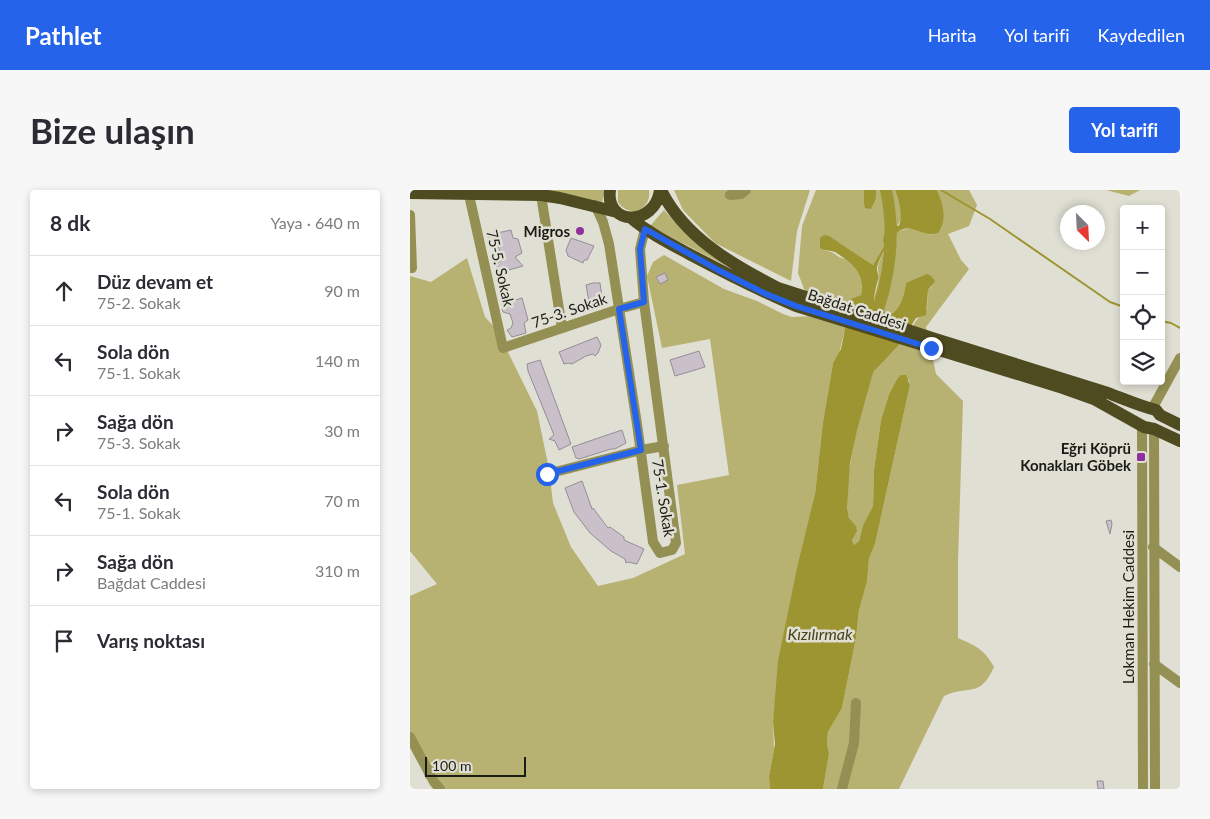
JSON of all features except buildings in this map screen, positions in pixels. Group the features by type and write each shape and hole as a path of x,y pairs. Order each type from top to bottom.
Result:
{"main road":[{"path":"610,190 610,200 617,212"},
{"path":"631,218 638,217 651,209 659,201 661,190"},
{"name":"Bağdat Caddesi","path":"661,190 673,212 717,252 778,288 1108,393 1154,411 1180,425"},
{"name":"Bağdat Caddesi","path":"410,193 541,195 594,205 617,212 631,218 645,229 718,270 766,294 796,306 1087,396 1148,427 1180,440"},
{"path":"1154,411 1159,425 1148,427 1141,415 1154,411"}],"street":[{"path":"730,196 741,194 746,190"},
{"name":"75-5. Sokak","path":"469,195 503,348"},
{"path":"541,195 562,328"},
{"name":"75-1. Sokak","path":"594,205 603,222 609,244 641,450 653,542 660,553 672,550 676,543 644,302 640,249 645,229"},
{"path":"410,215 412,268 410,268"},
{"name":"75-3. Sokak","path":"503,348 644,302"},
{"path":"1154,411 1180,358"},
{"name":"Lokman Hekim Caddesi","path":"1148,427 1154,547 1155,789"},
{"name":"Lokman Hekim Caddesi","path":"1143,789 1148,427"},
{"path":"547,474 664,446"},
{"path":"1154,547 1180,567"},
{"path":"1154,664 1180,683"},
{"path":"842,789 854,743 856,703"},
{"path":"410,737 439,789"}],"shaded area":[{"path":"488,190 604,190 602,204 589,199 561,194"},
{"path":"618,190 649,190 647,203 639,210 628,210 618,202"},
{"path":"674,190 810,190 797,231 791,281 715,243 683,210"},
{"path":"816,190 864,190 864,198 873,204 876,190 895,190 901,219 895,229 883,241 884,246 873,265 838,242 825,251 846,259 855,267 860,275 861,295 856,298 839,354 833,363 823,422 815,494 776,697 773,722 774,749 769,776 770,789 442,789 425,778 417,746 410,737 410,596 437,584 410,551 410,276 431,282 467,258 485,317 497,330 537,411 549,469 553,503 571,547 598,586 633,578 685,554 677,485 729,475 710,339 662,348 647,276 653,262 664,255 724,289 757,301 783,314 792,317 813,316 798,273 802,226"},
{"path":"937,190 969,190 977,205 969,226 948,234 961,260 969,269 926,327 936,374 963,401 958,562 958,638 979,649 987,656 994,667 989,677 979,687 944,696 899,789 823,789 829,754 828,732 842,708 856,638 859,610 867,582 869,559 875,544 910,385 909,380 897,379 889,394 881,420 874,470 873,506 863,525 859,541 854,545 852,540 856,526 849,517 847,488 858,423 873,373 927,309 928,290 932,286 906,283 901,303 893,313 877,310 875,297 879,277 878,265 886,248 900,231 912,229 933,234 942,227 943,215"},
{"path":"1106,190 1140,190 1129,196"},
{"path":"664,210 683,231 734,270 650,226"}],"water":[{"path":"864,190 876,190 876,198 871,209 865,208"},
{"name":"Kızılırmak","path":"895,190 937,190 943,206 944,218 938,233 927,234 906,229 898,232 890,242 882,254 877,269 879,277 874,299 875,307 877,310 893,313 901,303 906,283 927,274 935,281 928,290 926,315 916,318 898,346 874,371 857,430 850,463 847,507 849,518 856,526 857,531 852,540 854,545 859,541 863,525 873,506 874,470 881,420 889,394 897,379 901,375 906,375 910,385 875,544 869,559 867,582 859,610 856,638 842,708 828,732 829,754 823,789 770,789 769,776 775,744 773,722 778,661 797,568 815,494 823,422 833,363 841,349 851,299 861,295 862,287 859,274 852,264 835,252 820,248 820,238 824,235 829,236 873,265 884,246 885,231 894,225 899,226 901,212"}],"waterway":[{"name":"Kızılırmak","path":"872,326 883,293 889,259 890,225 886,190"},
{"path":"941,190 990,219 1110,302 1120,306"},
{"path":"1165,322 1180,328"}],"place":[{"name":"Migros","path":"580,231"},
{"name":"Eğri Köprü Konakları Göbek","path":"1141,457"}],"route":[{"path":"547,474 641,450 619,309 644,302 640,249 645,229 718,270 766,294 796,306 931,348"}]}
